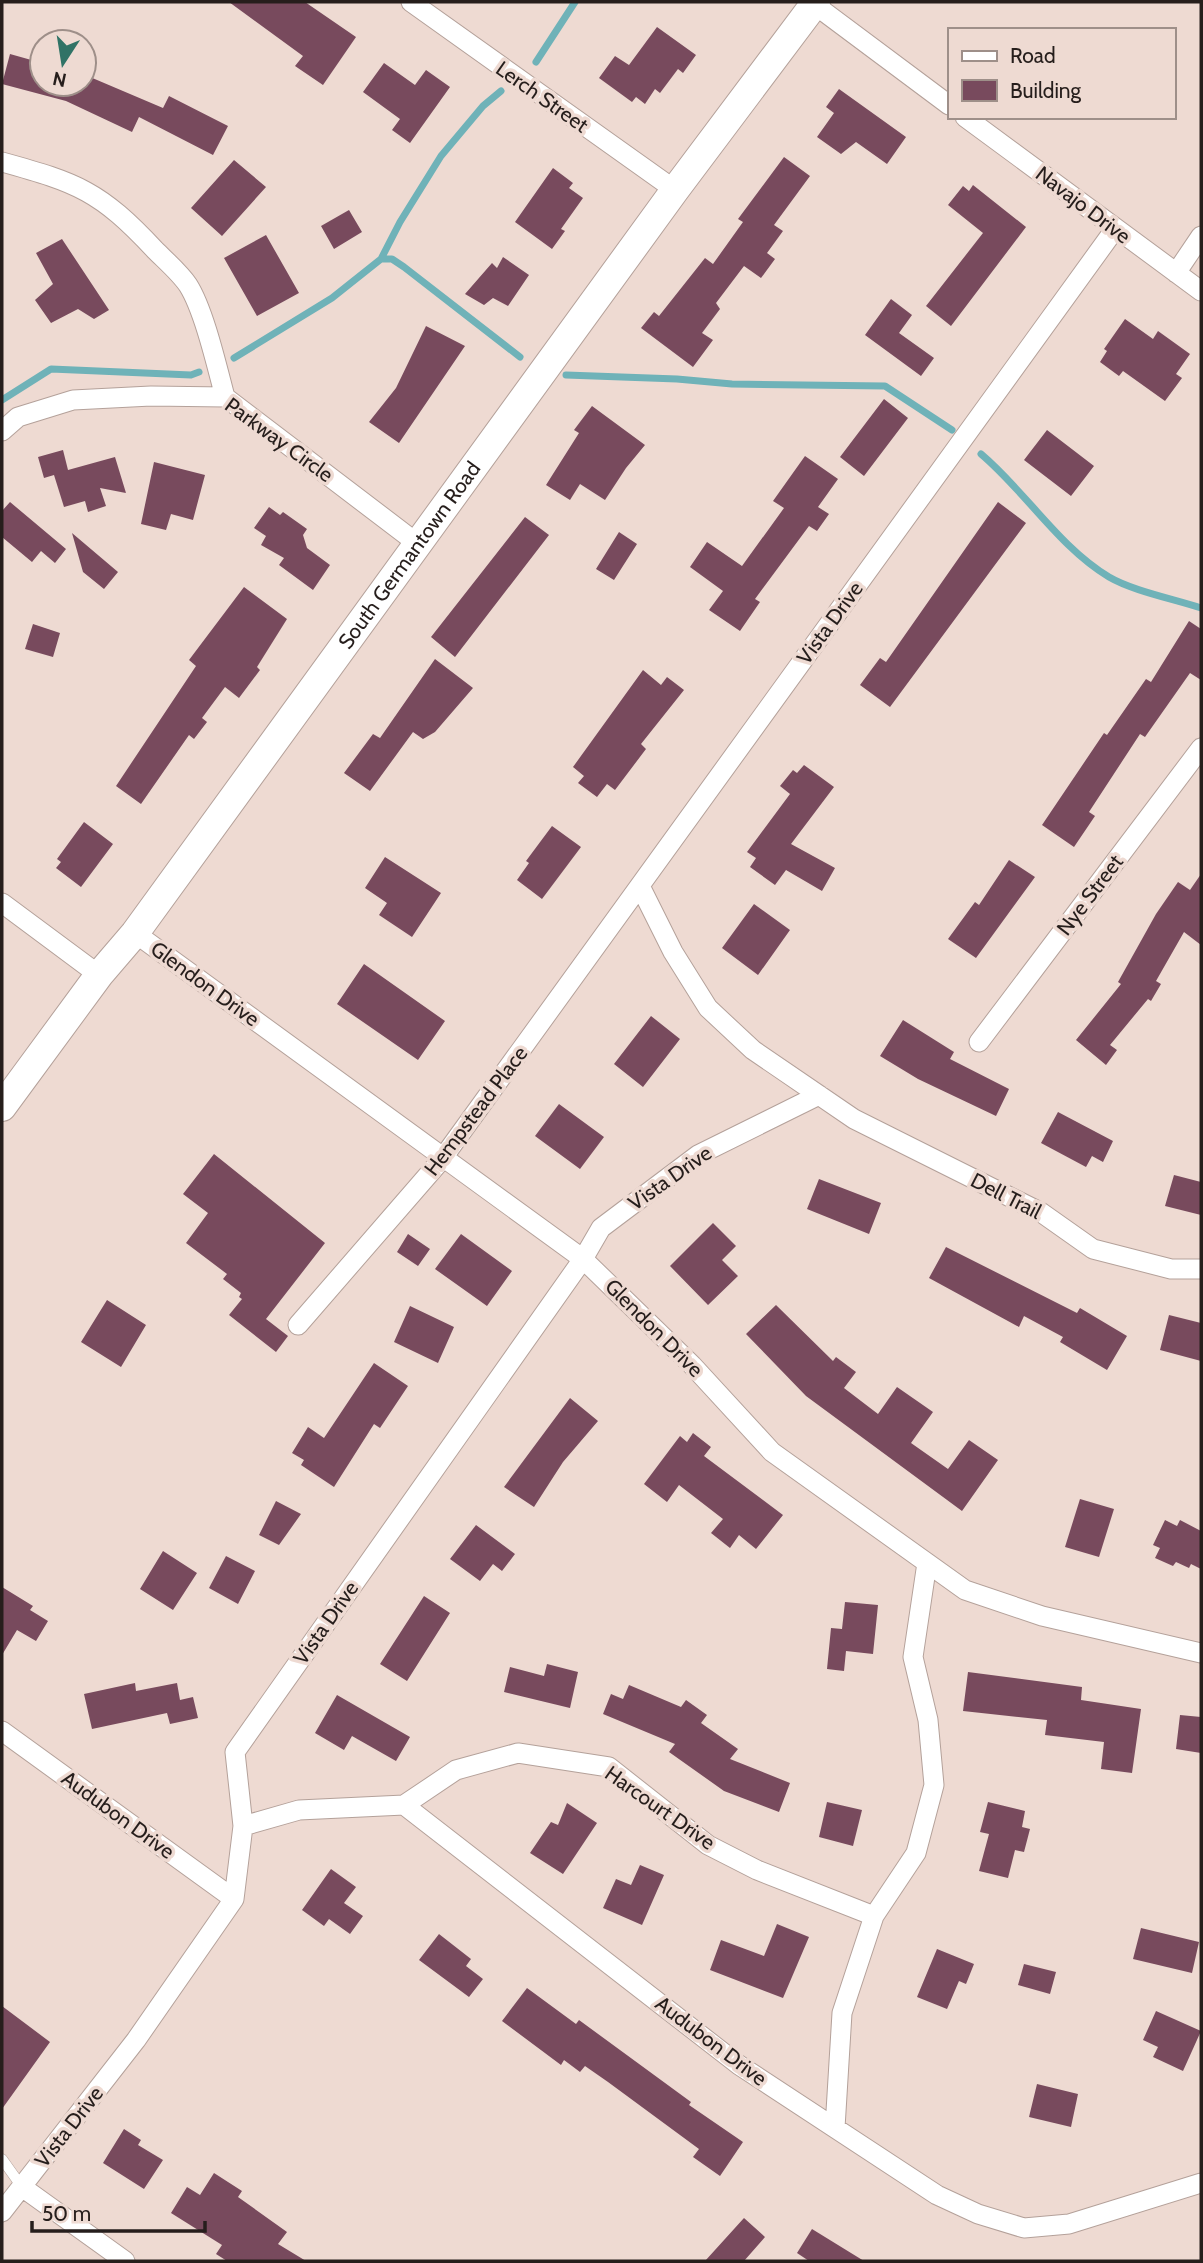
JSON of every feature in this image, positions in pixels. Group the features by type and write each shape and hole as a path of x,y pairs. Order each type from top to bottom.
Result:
{"main road":[{"name":"South Germantown Road","path":"2,1108 99,975 135,933 813,3"}],"street":[{"name":"Lerch Street","path":"411,2 675,190"},
{"path":"813,3 948,104"},
{"name":"Navajo Drive","path":"968,119 1201,291"},
{"path":"2,162 74,183 99,196 124,217 188,286 212,351 225,397"},
{"name":"Vista Drive","path":"640,886 1115,229"},
{"path":"1176,273 1201,236"},
{"name":"Parkway Circle","path":"2,431 18,417 73,400 151,396 225,397 418,544"},
{"name":"Nye Street","path":"979,1042 1201,748"},
{"path":"640,886 673,952 708,1008 753,1050 819,1095"},
{"name":"Hempstead Place","path":"298,1325 442,1159 640,886"},
{"path":"2,903 99,975"},
{"name":"Glendon Drive","path":"135,933 442,1159 583,1259 692,1365 772,1452 965,1590 1029,1612 1201,1654"},
{"name":"Vista Drive","path":"2,2212 136,2040 234,1899 243,1826 235,1752 583,1259 601,1228 698,1154 819,1095"},
{"name":"Dell Trail","path":"819,1095 854,1119 1042,1213 1093,1249 1171,1269 1201,1269"},
{"path":"835,2128 842,2014 874,1916 916,1853 934,1785 928,1720 913,1657 927,1563"},
{"name":"Audubon Drive","path":"2,1731 234,1899"},
{"name":"Harcourt Drive","path":"404,1805 456,1770 518,1753 609,1767 708,1845 757,1870 874,1916"},
{"path":"243,1826 299,1810 404,1805"},
{"name":"Audubon Drive","path":"404,1805 740,2065 937,2194 978,2214 1024,2228 1069,2224 1201,2183"},
{"path":"22,2188 125,2261"}],"lane":[{"path":"2,2159 22,2188"}],"building":[{"path":"229,2 305,2 356,37 323,85 295,66 303,56"},
{"path":"657,27 696,55 683,73 678,69 660,93 655,89 645,104 636,97 632,102 599,78 615,56 629,65"},
{"path":"10,54 28,59 28,91 2,84"},
{"path":"384,63 415,85 426,70 450,87 410,143 392,130 400,119 363,92"},
{"path":"98,80 163,108 169,96 228,126 213,155 139,117 132,132 55,98 98,98"},
{"path":"839,89 906,137 887,164 856,142 841,154 817,137 834,113 826,107"},
{"path":"784,157 810,176 774,225 783,231 767,253 775,259 761,278 744,266 716,303 720,309 702,333 713,340 693,367 641,328 654,312 659,316 705,258 713,264 743,222 738,219"},
{"path":"234,160 266,187 222,236 191,208"},
{"path":"553,168 573,183 569,188 583,198 561,229 565,231 552,249 515,222"},
{"path":"973,185 1026,227 951,326 926,306 983,233 948,205 963,186 969,191"},
{"path":"349,210 362,232 334,249 321,226"},
{"path":"266,235 299,293 257,316 224,258"},
{"path":"62,239 109,310 94,319 78,309 51,323 35,300 53,284 36,253"},
{"path":"503,257 529,275 508,306 493,298 484,305 465,294 492,263 497,268"},
{"path":"891,299 912,315 899,333 934,358 921,376 865,335"},
{"path":"1125,319 1153,339 1158,331 1190,354 1176,374 1182,378 1165,401 1123,371 1119,376 1100,362 1107,351 1104,349"},
{"path":"426,326 465,346 399,443 369,422 396,388"},
{"path":"884,399 908,418 864,476 840,457"},
{"path":"592,406 645,445 605,500 580,484 570,500 546,485 579,433 574,430"},
{"path":"1047,430 1094,466 1071,496 1024,460"},
{"path":"63,450 68,470 115,457 126,493 100,488 106,506 88,512 85,501 64,507 54,475 44,478 38,457"},
{"path":"805,456 838,479 818,507 829,514 817,531 809,526 755,599 760,602 740,631 709,610 723,591 690,567 707,542 742,566 784,508 773,501"},
{"path":"154,462 205,475 193,520 171,514 166,530 141,524"},
{"path":"10,502 66,549 55,563 41,551 32,562 2,537 2,511"},
{"path":"998,502 1026,523 890,707 860,685 880,658 886,662"},
{"path":"269,507 280,515 283,512 307,529 303,535 307,548 330,565 313,590 279,565 284,558 261,545 266,536 254,528"},
{"path":"525,517 549,535 455,657 431,637"},
{"path":"619,532 637,544 614,580 596,569"},
{"path":"72,533 118,572 104,589 83,572"},
{"path":"244,587 287,619 257,667 260,670 239,698 225,687 202,718 207,722 194,739 189,735 141,804 116,786 196,666 189,660"},
{"path":"1189,621 1201,629 1201,680 1190,673 1145,737 1140,734 1089,812 1095,816 1074,847 1042,825 1104,733 1107,735 1146,679 1151,682"},
{"path":"33,624 60,633 53,657 25,649"},
{"path":"435,659 473,688 435,732 423,739 413,732 370,791 344,773 373,734 380,738"},
{"path":"643,670 661,685 667,677 684,690 641,744 646,749 615,790 607,784 597,797 578,783 584,776 573,767"},
{"path":"804,765 834,787 791,844 835,868 822,891 786,870 775,885 750,867 756,858 747,852 790,794 780,786 793,770 797,773"},
{"path":"84,822 113,844 81,887 56,868 61,862 57,859"},
{"path":"552,826 581,847 542,899 517,880 529,863 526,861"},
{"path":"385,857 441,893 412,937 379,915 387,903 365,888"},
{"path":"1009,860 1035,877 976,958 948,939 975,902 979,905"},
{"path":"1201,874 1201,945 1184,932 1156,981 1161,984 1151,1001 1148,999 1110,1045 1117,1050 1106,1065 1076,1040 1121,984 1118,982 1156,914 1178,882 1190,890"},
{"path":"754,904 790,930 758,975 722,948"},
{"path":"364,964 445,1021 418,1060 337,1004"},
{"path":"651,1016 680,1039 643,1087 614,1064"},
{"path":"903,1020 954,1052 950,1059 1009,1089 996,1116 918,1079 880,1056"},
{"path":"559,1104 604,1137 580,1169 535,1136"},
{"path":"1058,1112 1113,1141 1103,1162 1092,1156 1086,1167 1041,1143"},
{"path":"214,1154 325,1243 266,1319 288,1336 276,1352 229,1315 242,1299 239,1297 241,1293 223,1279 227,1274 186,1243 208,1213 183,1194"},
{"path":"1174,1175 1201,1182 1201,1215 1165,1206"},
{"path":"819,1179 881,1203 869,1234 807,1209"},
{"path":"713,1223 736,1246 722,1260 738,1276 708,1305 670,1266"},
{"path":"408,1234 430,1249 418,1266 397,1252"},
{"path":"461,1234 512,1271 487,1306 435,1269"},
{"path":"946,1247 1077,1313 1080,1308 1127,1336 1107,1370 1060,1342 1063,1337 1024,1316 1019,1327 929,1278"},
{"path":"107,1300 146,1325 121,1367 81,1342"},
{"path":"776,1305 833,1361 836,1357 856,1372 844,1388 878,1414 897,1387 933,1412 911,1443 948,1469 969,1440 998,1460 962,1511 806,1396 746,1334"},
{"path":"410,1306 454,1327 438,1363 394,1342"},
{"path":"1169,1315 1201,1323 1201,1361 1160,1350"},
{"path":"374,1363 408,1386 380,1428 374,1424 334,1487 301,1465 304,1460 292,1453 308,1427 324,1438"},
{"path":"570,1398 598,1421 563,1462 534,1507 504,1487"},
{"path":"693,1433 711,1447 704,1456 783,1515 756,1549 739,1535 730,1548 711,1533 723,1519 679,1485 667,1502 644,1484 680,1436 687,1442"},
{"path":"1080,1499 1114,1509 1099,1557 1065,1547"},
{"path":"276,1501 301,1514 279,1545 259,1535"},
{"path":"1165,1520 1177,1526 1180,1520 1201,1531 1201,1569 1191,1564 1189,1568 1176,1562 1173,1566 1155,1558 1160,1548 1153,1545"},
{"path":"476,1525 515,1554 502,1571 493,1564 480,1581 450,1559"},
{"path":"163,1551 197,1573 173,1610 140,1589"},
{"path":"226,1556 255,1571 238,1604 209,1588"},
{"path":"2,1587 33,1606 30,1610 48,1621 36,1641 17,1630 2,1655"},
{"path":"424,1596 450,1613 407,1681 380,1664"},
{"path":"845,1602 878,1605 873,1654 846,1651 844,1671 827,1669 831,1628 842,1629"},
{"path":"547,1664 578,1672 570,1708 504,1692 510,1667 544,1676"},
{"path":"968,1672 1082,1687 1081,1700 1141,1709 1132,1773 1101,1769 1104,1742 1045,1735 1047,1720 963,1711"},
{"path":"135,1683 136,1691 177,1683 180,1700 193,1697 198,1718 170,1724 167,1713 92,1729 84,1694"},
{"path":"629,1685 681,1707 686,1700 707,1715 701,1723 738,1749 730,1759 790,1783 779,1812 724,1791 669,1752 675,1744 603,1714 611,1694 623,1699"},
{"path":"337,1695 410,1737 396,1761 352,1736 344,1750 315,1733"},
{"path":"1180,1715 1201,1717 1201,1753 1176,1749"},
{"path":"827,1802 862,1810 853,1846 819,1837"},
{"path":"988,1802 1025,1811 1022,1827 1030,1829 1024,1852 1015,1850 1008,1878 979,1871 989,1834 980,1832"},
{"path":"567,1803 597,1823 563,1874 530,1853 551,1822 558,1825"},
{"path":"640,1865 664,1875 642,1925 603,1908 616,1879 631,1885"},
{"path":"331,1869 356,1887 344,1903 363,1916 350,1934 329,1919 324,1926 302,1910"},
{"path":"777,1924 809,1937 783,1998 710,1970 721,1940 764,1956"},
{"path":"1141,1928 1199,1942 1192,1973 1133,1959"},
{"path":"439,1934 471,1959 466,1966 483,1979 469,1997 419,1960"},
{"path":"937,1949 974,1964 966,1984 959,1981 947,2009 917,1997"},
{"path":"1024,1964 1056,1972 1050,1994 1018,1985"},
{"path":"527,1988 576,2024 579,2020 691,2102 689,2105 743,2142 720,2176 693,2157 699,2149 608,2082 585,2066 580,2072 564,2060 561,2065 502,2021"},
{"path":"2,2006 50,2042 2,2109"},
{"path":"1156,2011 1201,2031 1183,2071 1153,2057 1158,2047 1143,2040"},
{"path":"1037,2084 1078,2094 1071,2127 1029,2117"},
{"path":"124,2129 141,2140 138,2145 163,2160 144,2189 103,2163"},
{"path":"214,2173 242,2191 238,2197 287,2232 278,2244 306,2261 227,2261 216,2254 222,2245 171,2213 187,2187 200,2195"},
{"path":"744,2218 765,2237 744,2261 705,2261"},
{"path":"812,2229 864,2261 809,2261 797,2253"}],"waterway":[{"path":"536,62 575,2"},
{"path":"234,358 332,298 381,259 400,222 441,156 483,106 501,91"},
{"path":"381,259 392,259 404,267 520,357"},
{"path":"2,400 51,369 191,375 199,372"},
{"path":"566,375 732,384 885,386 952,430"},
{"path":"981,454 1074,550 1109,577 1201,608"}]}
